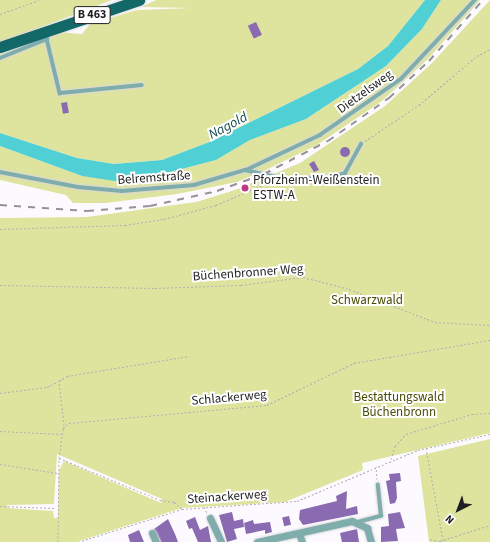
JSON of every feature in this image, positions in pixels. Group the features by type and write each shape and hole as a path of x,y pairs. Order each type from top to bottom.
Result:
{"main road":[{"name":"B 463","path":"0,47 139,0"}],"street":[{"path":"210,518 221,542"},
{"path":"257,542 358,522 367,528 371,542"},
{"path":"152,533 156,542"},
{"path":"299,533 302,542"}],"lane":[{"name":"Dietzelsweg","path":"244,170 320,135 401,79 475,0"},
{"path":"0,58 47,39 60,93 142,85"},
{"path":"244,170 279,178 342,176 361,144"},
{"name":"Belremstraße","path":"0,172 87,189 133,191 194,186 244,170"},
{"path":"358,522 381,516 378,484"}],"path":[{"path":"0,14 39,0"},
{"path":"361,144 419,106 476,56 490,49"},
{"path":"0,229 125,225 164,219 216,205 279,178"},
{"name":"Büchenbronner Weg","path":"0,284 155,288 241,285 303,277 349,290 435,322 490,325"},
{"name":"Schlackerweg","path":"64,426 96,420 267,405 354,363 490,340"},
{"path":"0,393 47,387 59,381 102,368 189,356"},
{"path":"58,542 56,508 57,473 64,426 59,381"},
{"path":"391,460 395,446 406,434 472,414 490,413"},
{"path":"0,431 62,434"},
{"name":"Steinackerweg","path":"78,542 182,509 297,501 391,460 426,448 490,434"},
{"path":"426,448 443,540"},
{"path":"59,458 160,500 174,502 182,509"},
{"path":"0,464 57,473"},
{"path":"376,466 378,484"},
{"path":"0,506 56,508"},
{"path":"430,539 441,542 443,540 490,525"},
{"path":"93,538 95,542"}],"green space":[{"path":"0,0 112,0 0,43"},
{"path":"156,0 425,0 388,46 358,69 212,141 162,160 114,164 77,158 0,133 0,52 58,32 82,34 90,24 137,10 191,8 141,7"},
{"path":"441,0 480,0 429,58 382,101 317,145 268,169 237,182 177,194 106,203 73,203 66,195 0,180 0,146 82,176 151,177 216,160 250,140 306,119 386,66 422,29"},
{"name":"Schwarzwald","path":"490,0 490,433 362,463 363,470 285,502 182,508 76,542 0,542 0,218 87,217 196,202 235,190 300,163 385,106 432,63","holes":["57,454 162,499 161,503 64,461 59,470 58,518 54,518 53,511 8,508 7,505 54,504"]},
{"path":"490,439 490,542 429,542 418,456"}],"water":[{"path":"425,0 441,0 422,29 386,66 306,119 250,140 216,160 151,177 115,181 82,176 0,146 0,133 77,158 114,164 162,160 212,141 358,69 388,46"}],"building":[{"path":"256,22 262,35 254,38 248,26"},
{"path":"67,102 69,113 63,114 61,103"},
{"path":"343,147 347,147 350,152 347,157 343,157 340,154 340,150"},
{"path":"314,161 319,170 314,172 309,164"},
{"path":"400,473 401,481 396,482 397,498 395,503 390,504 386,481 390,480 389,474"},
{"path":"347,491 346,509 357,506 358,514 303,525 299,519 300,510 337,501 336,496"},
{"path":"232,512 234,521 243,519 244,527 234,529 237,539 227,542 219,515"},
{"path":"400,512 405,528 396,529 398,541 381,542 381,527 389,526 388,514"},
{"path":"289,516 291,525 284,526 282,518"},
{"path":"195,517 200,530 208,526 211,542 198,542 192,528 189,529 186,521"},
{"path":"168,519 178,542 161,542 154,529"},
{"path":"253,520 254,524 270,522 272,532 265,534 265,530 246,534 244,523"},
{"path":"357,529 359,542 342,542 340,533"},
{"path":"139,530 144,542 130,542 128,535"}],"railway":[{"path":"0,205 87,211 150,206 217,191 264,174 328,141 389,98 429,61 483,0"}],"place":[{"name":"Pforzheim-Weißenstein ESTW-A","path":"245,188"}],"water label":[{"name":"Nagold","path":"228,126"}],"park label":[{"name":"Bestattungswald Büchenbronn","path":"399,406"}]}
